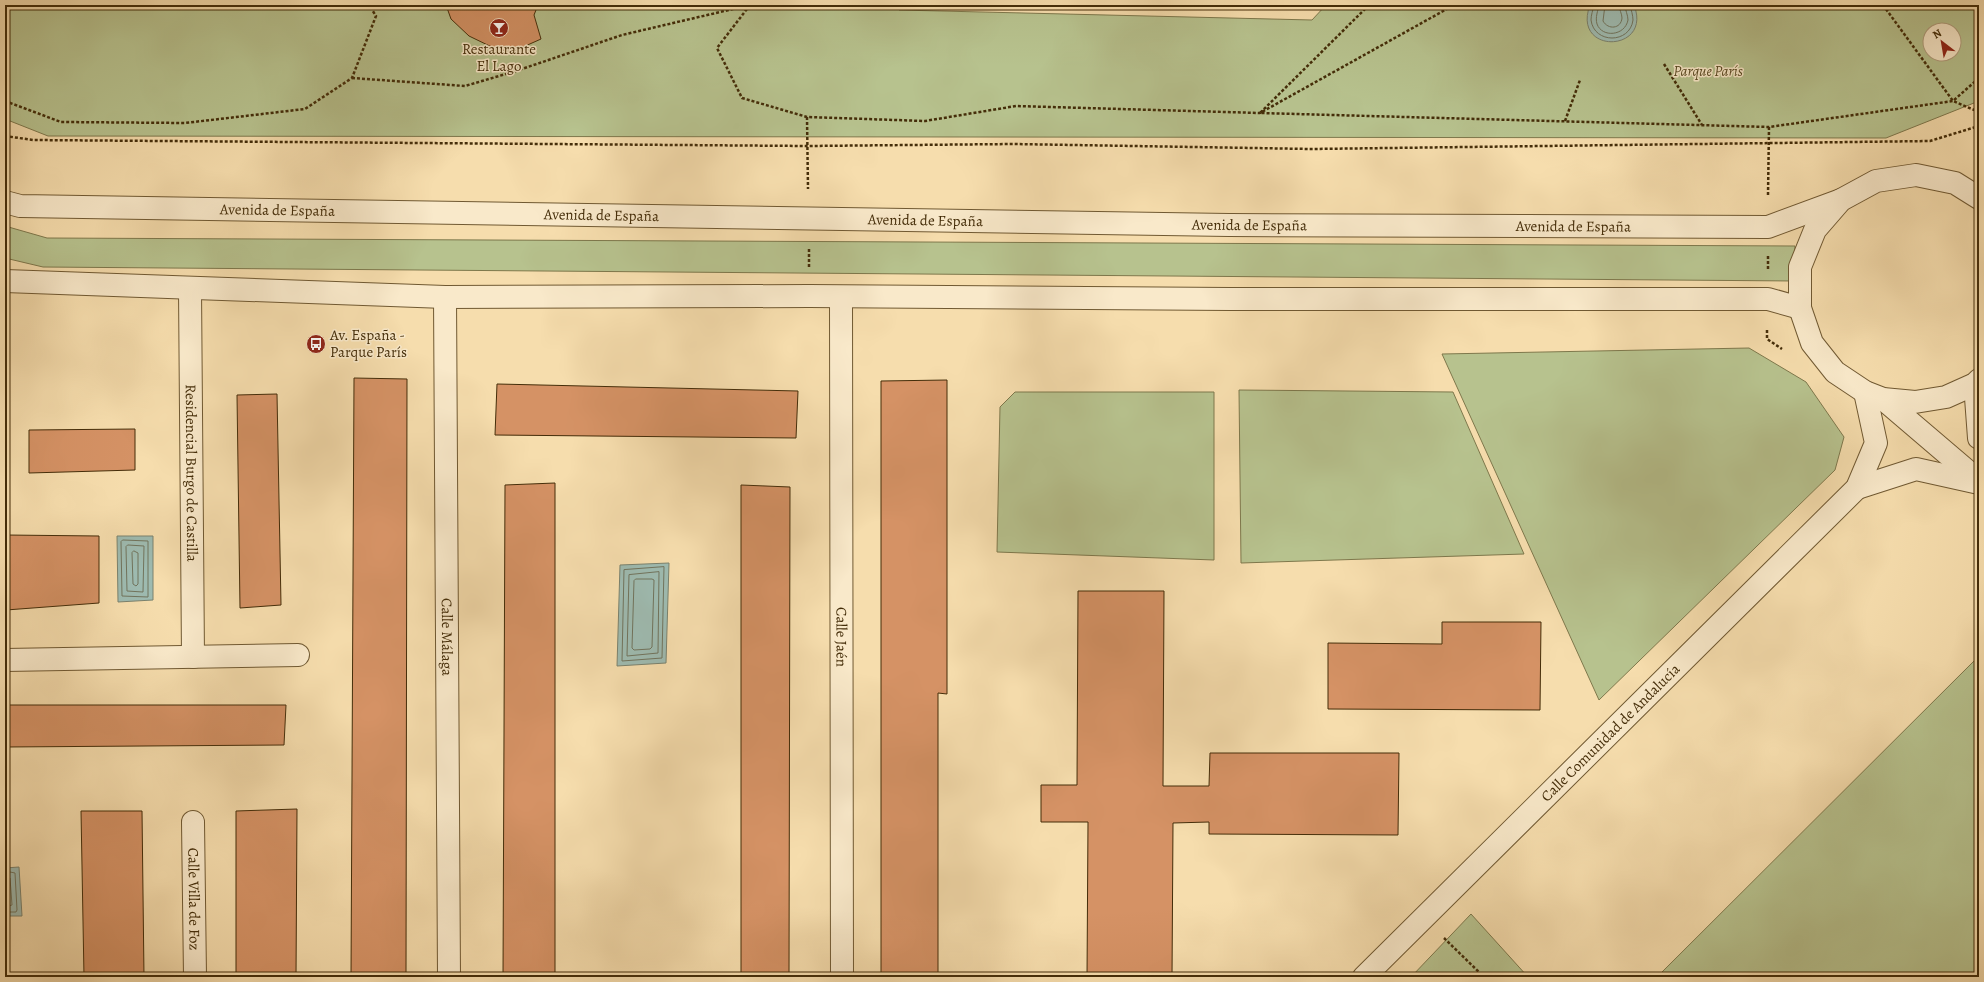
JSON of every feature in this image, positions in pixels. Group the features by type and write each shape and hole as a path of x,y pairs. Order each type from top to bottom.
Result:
{"street":[{"path":"1979,198 1955,183 1916,175 1876,181 1841,200 1814,230 1800,268 1800,308 1812,343 1834,372 1874,396 1979,482"},
{"name":"Avenida de España","path":"5,202 20,206 1213,225 1768,227 1841,200"},
{"path":"5,281 190,289 445,297 809,296 841,298 1768,299 1800,308"},
{"name":"Residencial Burgo de Castilla","path":"190,289 193,657"},
{"name":"Calle Málaga","path":"445,297 449,977"},
{"name":"Calle Jaén","path":"841,298 842,977"},
{"path":"1874,396 1915,402 1923,401 1946,397 1977,382 1979,438"},
{"name":"Calle Comunidad de Andalucía","path":"1364,977 1857,488 1876,443 1874,396"},
{"name":"Calle Comunidad de Andalucía","path":"1857,488 1916,469 1979,482"},
{"path":"5,660 298,655"},
{"name":"Calle Villa de Foz","path":"192,822 194,977"}],"path":[{"path":"5,101 61,122 185,123 305,109 352,78 376,16 370,5"},
{"path":"352,78 465,86 516,71 622,35 750,5"},
{"path":"750,5 717,48 742,98 807,117 925,121 1016,106 1769,127 1953,101 1979,78"},
{"path":"1260,113 1369,5"},
{"path":"1260,113 1454,5"},
{"path":"1882,5 1953,101 1979,112"},
{"path":"1664,64 1702,125"},
{"path":"1565,121 1580,80"},
{"path":"5,136 41,140 800,146 1013,144 1312,148 1930,141 1979,126"},
{"path":"1424,917 1484,977"}],"green space":[{"name":"Parque París","path":"5,5 899,5 899,10 1312,20 1326,5 1979,5 1979,101 1886,138 48,136 5,119"},
{"path":"5,226 47,238 1795,246 1793,281 43,267 5,258"},
{"path":"1749,348 1806,382 1844,437 1835,470 1599,700 1442,354"},
{"path":"1239,390 1453,392 1524,554 1241,563"},
{"path":"1015,392 1214,392 1214,560 997,552 1000,407"},
{"path":"1979,656 1979,977 1657,977"},
{"path":"1471,914 1528,977 1411,977"}],"water":[{"path":"1590,5 1634,5 1637,21 1632,32 1623,39 1612,42 1601,40 1592,33 1587,21"},
{"path":"117,536 153,536 153,600 118,602"},
{"path":"669,563 666,663 617,666 620,565"},
{"path":"19,867 22,916 5,916 5,868"}],"building":[{"name":"Restaurante El Lago","path":"446,5 538,5 534,15 541,39 514,51 498,50 469,36 451,19"},
{"path":"354,378 407,379 406,977 351,977"},
{"path":"947,380 947,694 938,693 938,977 881,977 881,381"},
{"path":"497,384 798,391 796,438 495,435"},
{"path":"277,394 281,605 240,608 237,395"},
{"path":"135,429 135,470 29,473 29,430"},
{"path":"555,483 555,977 503,977 505,485"},
{"path":"741,485 790,487 789,977 741,977"},
{"path":"6,535 99,536 99,603 6,610"},
{"path":"1078,591 1164,591 1163,786 1209,786 1210,753 1399,753 1398,835 1209,834 1209,822 1173,823 1172,977 1087,977 1088,822 1041,822 1041,785 1077,785"},
{"path":"1442,622 1541,622 1540,710 1328,709 1328,643 1442,644"},
{"path":"5,705 286,705 284,745 5,747"},
{"path":"297,809 296,977 236,977 236,811"},
{"path":"81,811 142,811 144,977 84,977"}],"place":[{"name":"Restaurante El Lago","path":"499,28"},
{"name":"Av. España - Parque París","path":"316,344"}]}
